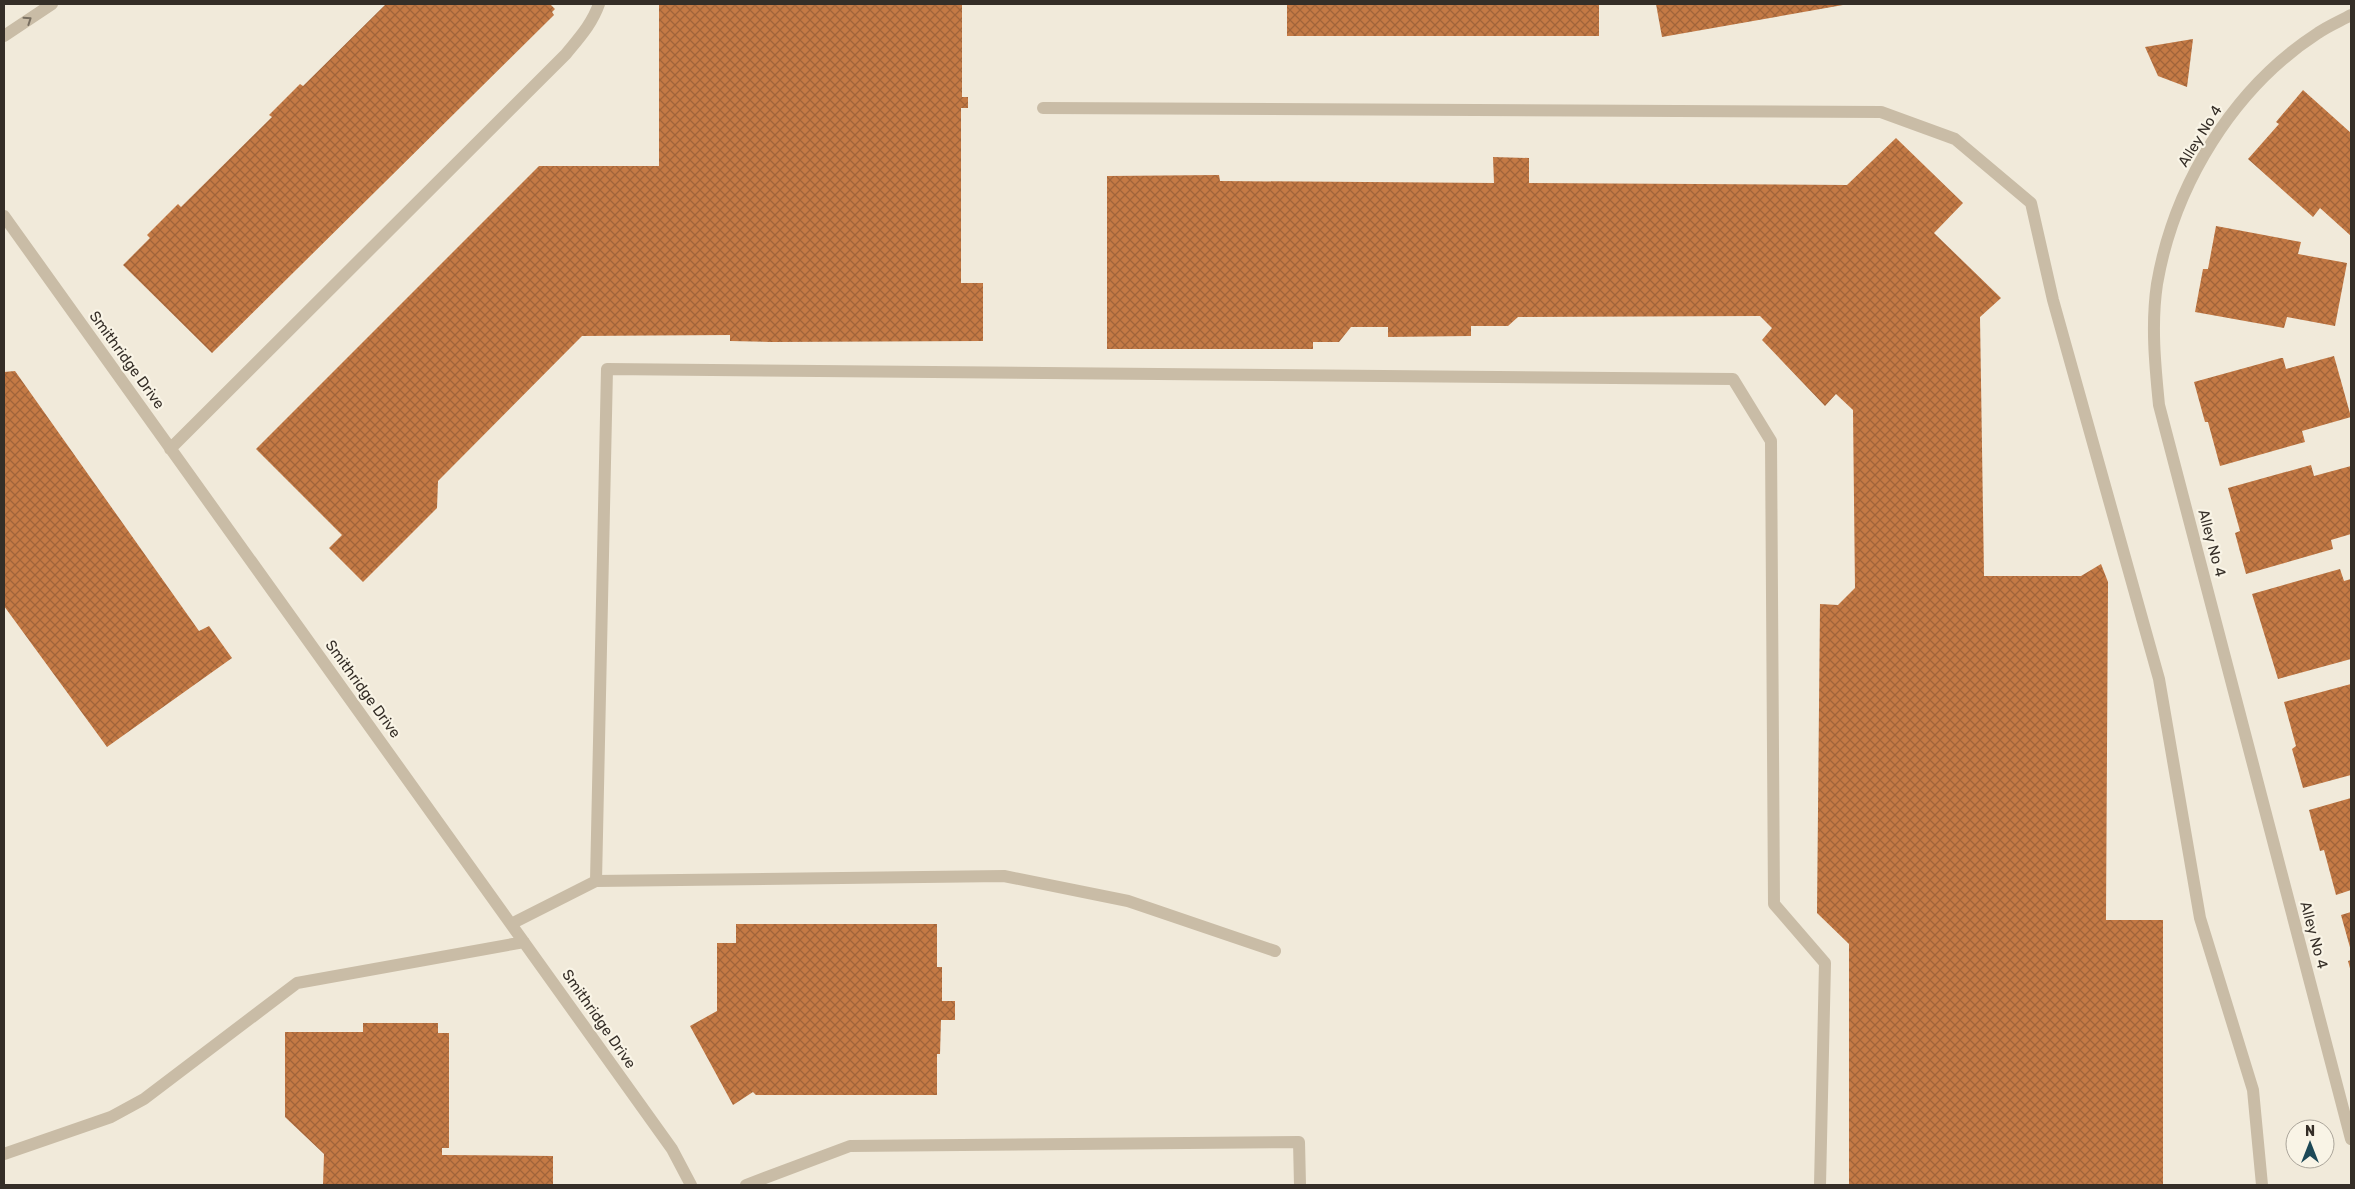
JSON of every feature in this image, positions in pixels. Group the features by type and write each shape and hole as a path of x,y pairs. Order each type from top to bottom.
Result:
{"street":[{"path":"4,36 52,4"},
{"path":"170,449 566,54 595,17 599,4"},
{"name":"Alley No 4","path":"2351,15 2318,33 2271,70 2231,114 2197,167 2173,222 2160,276 2154,344 2159,405 2351,1139"},
{"path":"1043,108 1881,112 1955,139 2031,203 2054,300 2159,678 2200,918 2253,1090 2262,1185"},
{"name":"Smithridge Drive","path":"4,216 672,1149 690,1185"},
{"path":"596,881 607,369 1733,379 1771,441 1774,904 1825,963 1820,1185"},
{"path":"511,924 596,881 1004,876 1128,901 1275,951"},
{"path":"4,1154 112,1118 144,1099 297,983 524,942"},
{"path":"746,1185 850,1146 1217,1142 1299,1142 1300,1185"}],"building":[{"path":"386,4 550,4 555,9 552,12 554,15 212,353 123,265 150,238 147,235 178,204 181,207 272,117 269,115 300,84 303,86"},
{"path":"659,4 962,4 962,97 968,97 968,108 961,108 961,283 983,283 983,341 771,342 730,341 730,335 582,336 438,481 437,508 363,582 329,548 342,535 256,449 539,166 659,166"},
{"path":"1287,4 1599,4 1599,36 1287,36"},
{"path":"1656,4 1843,4 1843,5 1662,37"},
{"path":"2193,39 2187,87 2158,76 2145,47"},
{"path":"2303,90 2351,133 2351,236 2320,208 2313,217 2248,159 2279,124 2276,122"},
{"path":"1896,138 1963,203 1934,233 2001,298 1980,317 1984,576 2081,576 2101,564 2108,582 2106,920 2163,920 2163,1185 1849,1185 1849,944 1817,913 1820,604 1838,605 1855,588 1853,410 1836,394 1825,406 1762,340 1772,328 1760,316 1518,317 1508,326 1471,326 1471,336 1388,337 1388,327 1351,327 1339,342 1313,342 1313,349 1107,349 1107,176 1219,175 1220,181 1494,183 1493,157 1529,158 1529,183 1847,185"},
{"path":"2216,226 2301,242 2298,254 2347,263 2335,326 2287,317 2284,328 2195,312 2203,269 2208,269"},
{"path":"2334,356 2351,417 2302,431 2305,442 2220,466 2208,422 2205,422 2194,382 2281,358 2283,358 2286,369"},
{"path":"15,371 199,631 209,626 232,658 107,747 4,606 4,372"},
{"path":"2311,465 2314,476 2351,466 2351,534 2331,540 2333,549 2246,574 2235,533 2240,531 2228,488"},
{"path":"2340,569 2344,581 2351,579 2351,659 2278,679 2252,594"},
{"path":"2351,684 2351,775 2303,788 2292,749 2296,746 2284,702"},
{"path":"2351,798 2351,890 2336,895 2324,850 2320,851 2309,810"},
{"path":"2351,912 2351,951 2341,915"},
{"path":"736,924 937,924 937,967 942,967 942,1001 955,1001 955,1020 941,1020 940,1054 937,1054 937,1095 756,1095 753,1092 733,1105 690,1026 717,1011 717,943 736,943"},
{"path":"2351,960 2351,972 2348,961"},
{"path":"363,1023 438,1023 438,1033 449,1033 449,1148 442,1148 442,1155 553,1156 553,1185 323,1185 324,1154 285,1117 285,1032 363,1032"}]}
